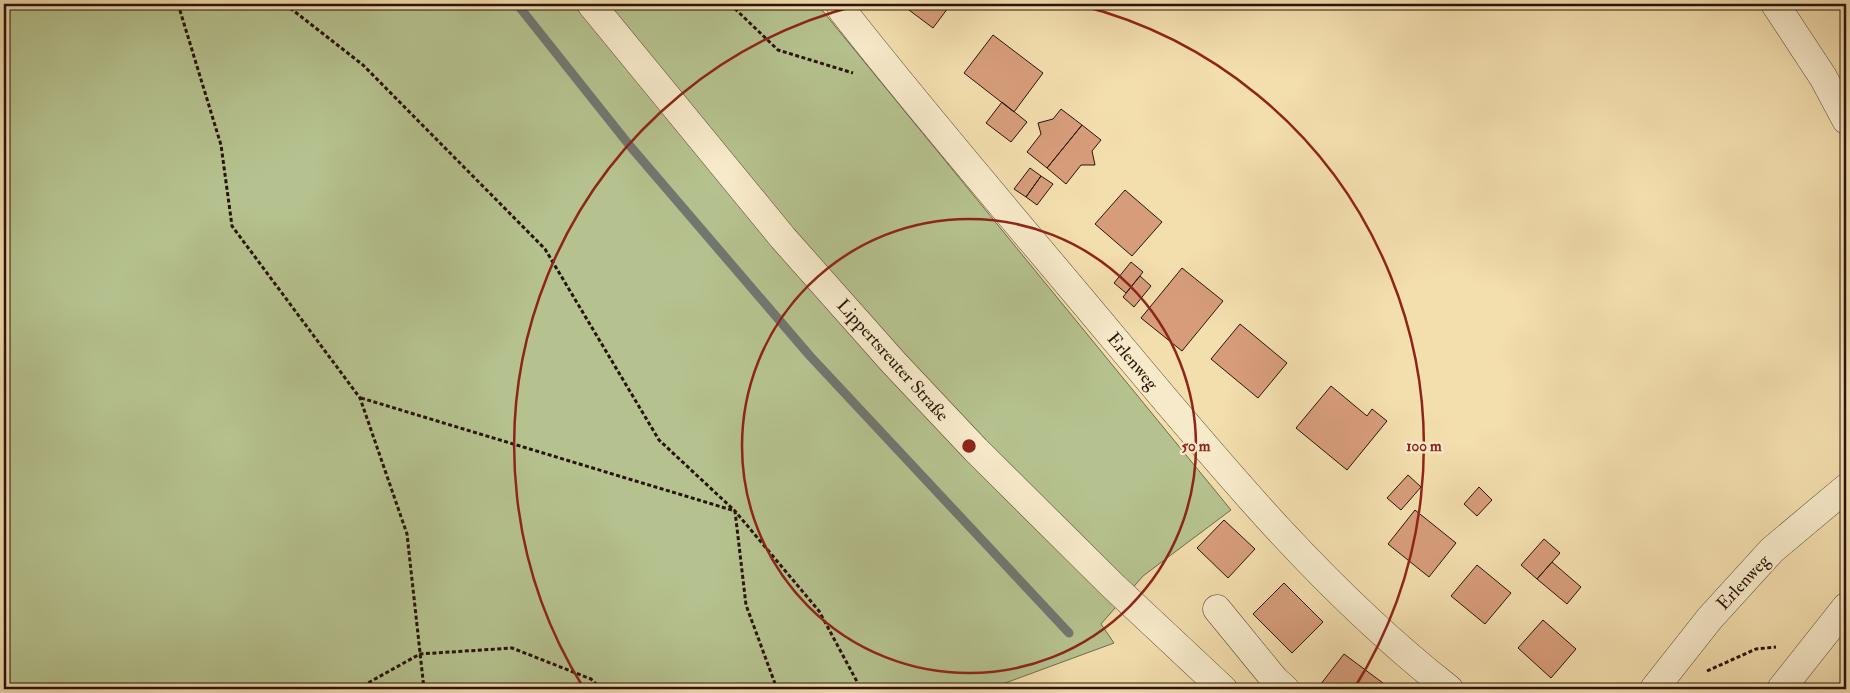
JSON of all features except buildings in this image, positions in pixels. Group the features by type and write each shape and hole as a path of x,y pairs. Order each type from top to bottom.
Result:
{"street":[{"name":"Lippertsreuter Straße","path":"591,4 783,238 894,363 983,457 1112,585 1223,689"},
{"path":"1775,4 1823,76 1846,120"},
{"name":"Erlenweg","path":"842,10 896,78 1225,470 1295,547 1360,611 1420,666 1449,689"},
{"name":"Erlenweg","path":"1654,689 1710,618 1772,550 1846,488"},
{"path":"1781,689 1846,607"},
{"path":"1217,609 1275,680 1285,689"}],"path":[{"path":"178,4 221,145 232,226 360,398 407,534 424,689"},
{"path":"285,4 363,65 545,249 659,440 735,511 819,611 861,689"},
{"path":"730,4 778,50 854,73"},
{"path":"360,398 735,511"},
{"path":"735,511 746,605 777,689"},
{"path":"1700,675 1756,649 1787,647 1807,656"},
{"path":"357,689 420,654 512,648 591,679 601,689"}],"green space":[{"path":"4,4 817,4 1231,510 1143,576 1101,624 1114,643 989,689 4,689"}],"waterway":[{"path":"517,4 630,146 810,356 1069,633"}]}
